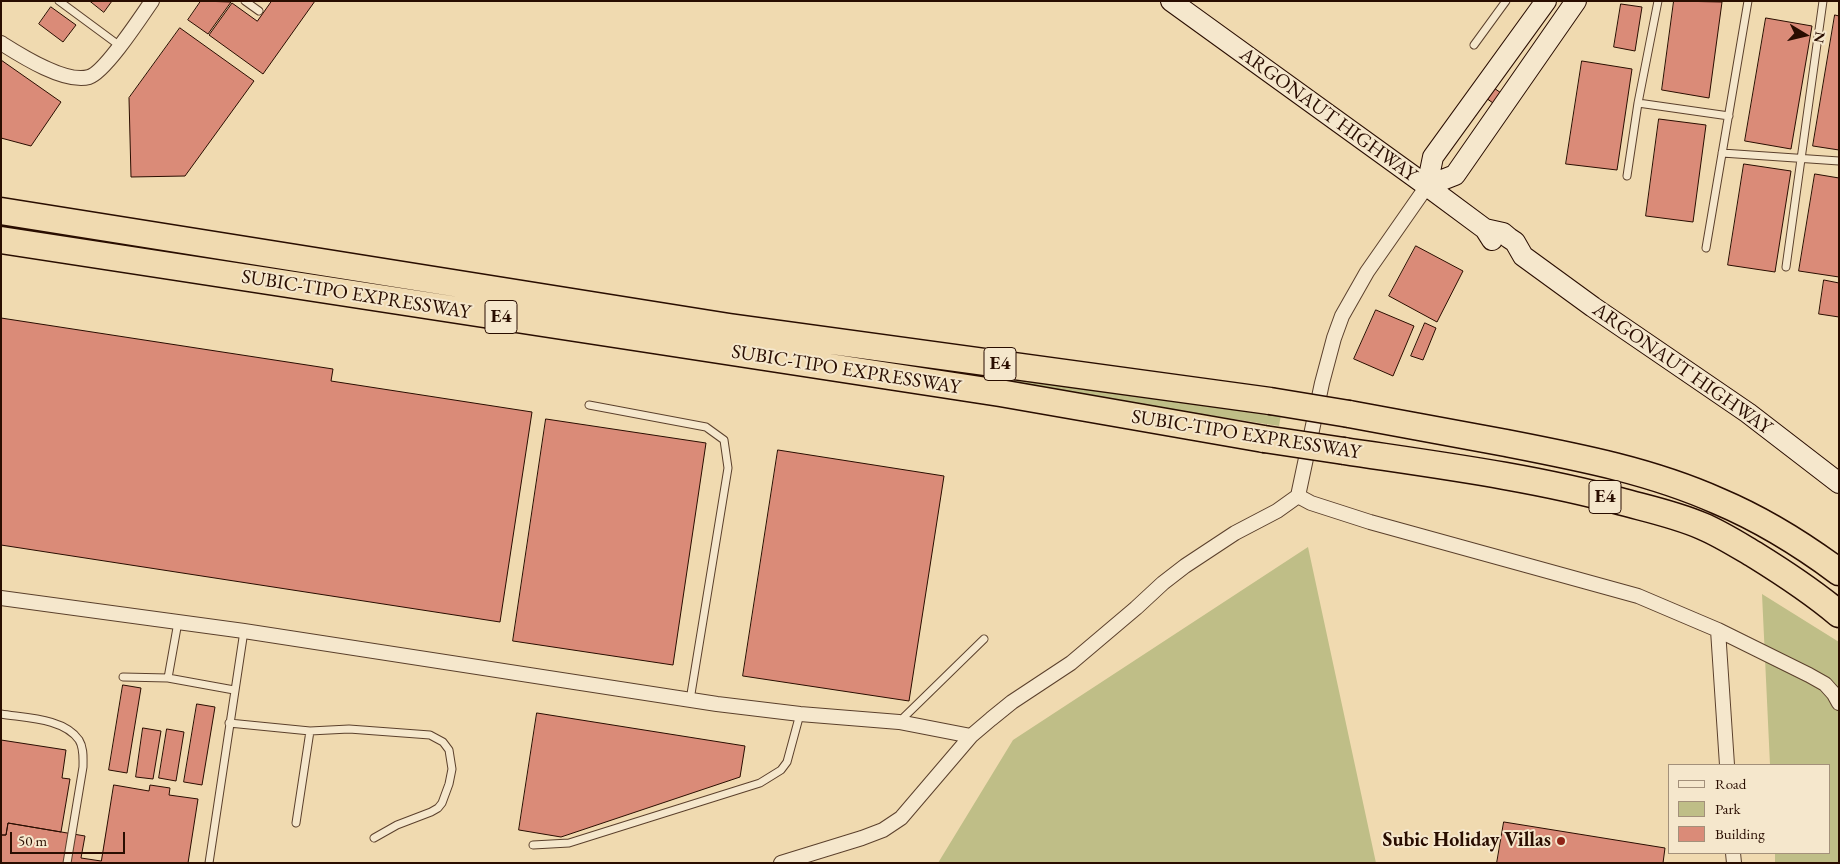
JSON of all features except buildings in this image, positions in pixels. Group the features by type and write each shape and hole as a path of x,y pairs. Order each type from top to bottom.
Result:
{"highway":[{"name":"SUBIC-TIPO EXPRESSWAY","path":"1,211 729,327 1270,401 1542,450 1611,465 1658,478 1716,500 1751,516 1804,546 1839,572"},
{"name":"SUBIC-TIPO EXPRESSWAY","path":"1,240 1000,393 1264,439 1456,468 1575,490 1648,508 1702,526 1733,542 1784,573 1839,614"}],"street":[{"path":"1,43 31,62 56,73 76,77 89,77 120,46 152,1"},
{"name":"ARGONAUT HIGHWAY","path":"1171,1 1485,229 1503,233 1515,242 1523,256 1593,307 1748,413 1839,483"},
{"path":"781,863 862,838 889,826 901,818 971,736 1012,702 1071,663 1185,566 1235,533 1298,496 1322,383 1342,316 1366,272 1427,186 1433,157 1546,1"},
{"path":"1427,186 1455,175 1576,1"},
{"path":"1298,496 1311,503 1370,522 1638,596 1718,630 1809,674 1825,684 1839,703"},
{"path":"1,598 244,631 690,700 800,714 899,722 971,736"},
{"path":"1718,630 1727,764"}],"lane":[{"path":"59,1 120,46"},
{"path":"245,1 259,11"},
{"path":"1474,46 1506,1"},
{"path":"1627,176 1638,103 1658,1"},
{"path":"1706,248 1748,1"},
{"path":"1786,266 1823,1"},
{"path":"1638,103 1729,116"},
{"path":"1722,153 1839,161"},
{"path":"589,405 706,427 724,440 728,468 690,700"},
{"path":"168,678 178,622"},
{"path":"208,863 244,631"},
{"path":"899,722 984,640"},
{"path":"123,677 168,678 234,690"},
{"path":"1,714 55,724 70,730 80,741 83,753 83,767 67,863"},
{"path":"533,845 569,843 760,783 782,770 787,762 800,714"},
{"path":"230,723 310,731 349,729 430,735 443,742 449,750 452,769 449,784 438,808 397,825 374,838"},
{"path":"296,823 310,731"}],"green space":[{"path":"1,221 1281,415 1279,426 1,229"},
{"path":"1308,547 1376,863 938,863 1013,740"},
{"path":"1762,594 1839,642 1839,863 1775,863 1775,854 1830,854 1830,764 1770,764"}],"place":[{"name":"Subic Holiday Villas","path":"1561,841"}]}
